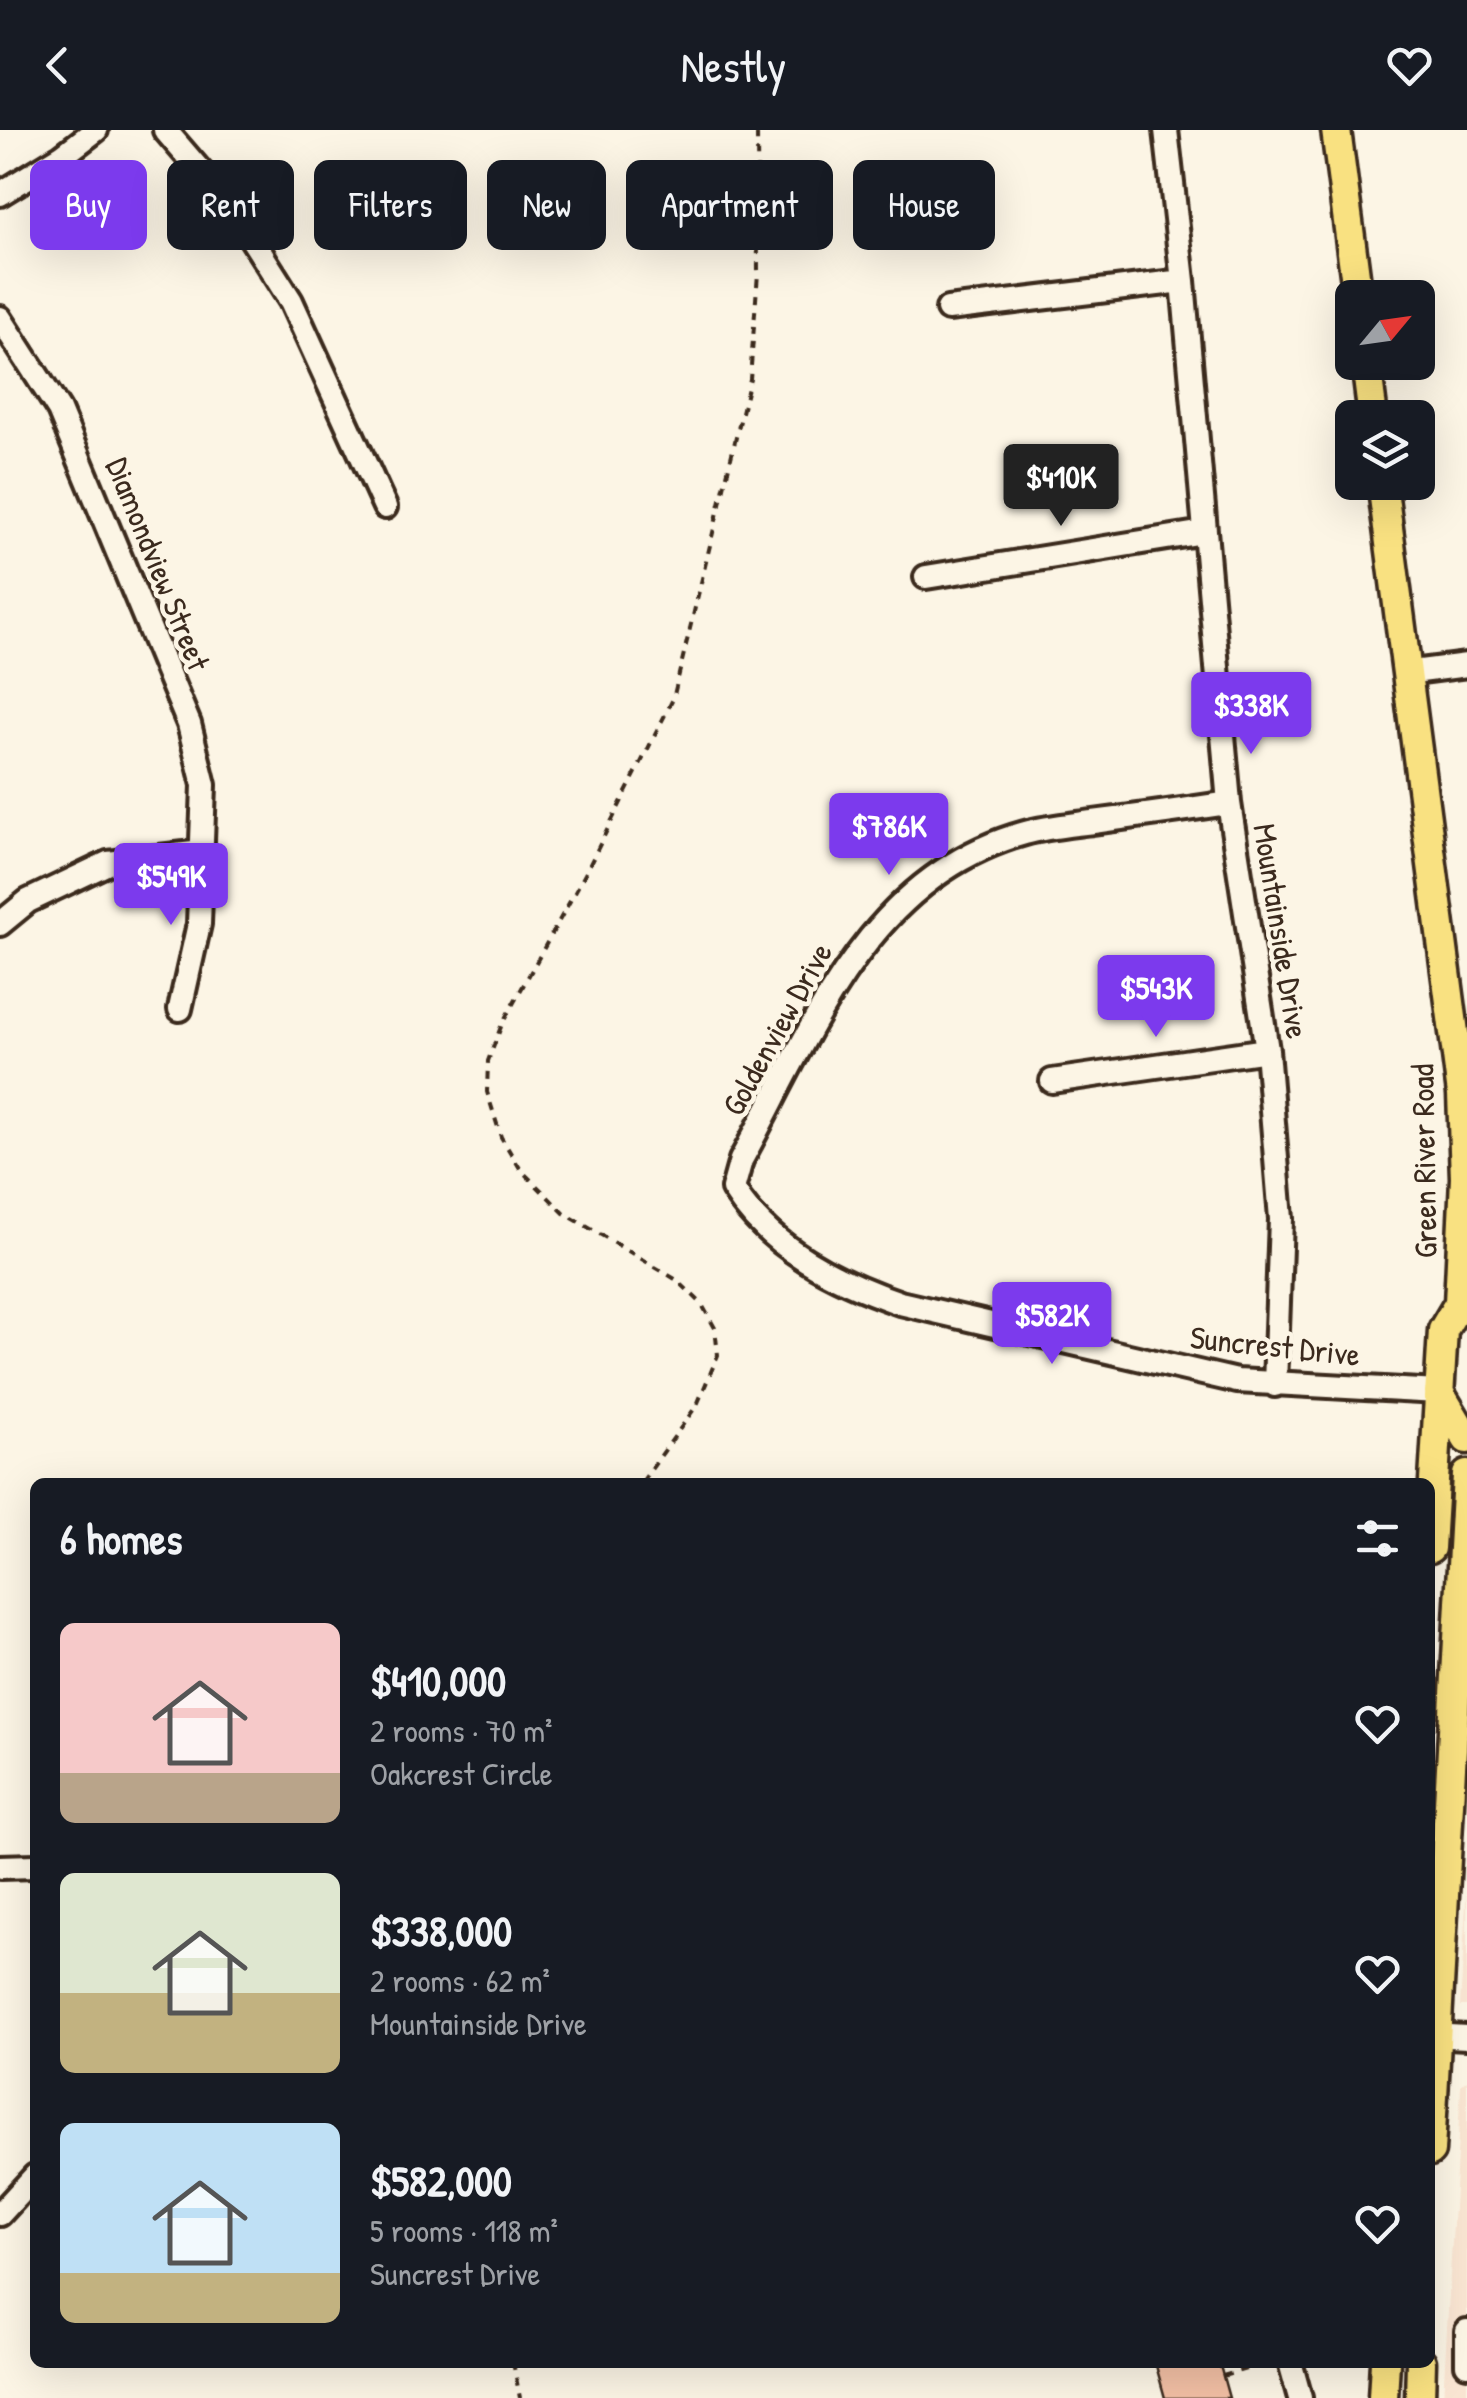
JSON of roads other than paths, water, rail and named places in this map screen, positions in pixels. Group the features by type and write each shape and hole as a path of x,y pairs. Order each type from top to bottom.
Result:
{"main road":[{"path":"1336,130 1356,280"},
{"name":"Green River Road","path":"1384,500 1465,1094 1463,1311 1443,1330 1434,1478"},
{"path":"1439,1392 1467,1439"},
{"path":"1435,2003 1467,1475"},
{"path":"1435,1712 1452,1727"},
{"path":"1383,2398 1386,2368"},
{"path":"1420,2398 1421,2368"}],"street":[{"path":"0,194 96,130"},
{"path":"164,130 232,208 291,301 385,507"},
{"name":"Mountainside Drive","path":"1166,130 1183,281 1228,803 1267,1050 1281,1219 1275,1385"},
{"path":"948,309 1183,281"},
{"name":"Diamondview Street","path":"0,318 59,410 189,724 204,785 202,852 199,924 180,1009"},
{"path":"926,577 1204,532"},
{"path":"1405,673 1467,664"},
{"name":"Goldenview Drive","path":"733,1189 740,1160 856,953 888,915 944,867 997,841 1030,831 1228,803"},
{"path":"0,924 28,901 108,862 202,852"},
{"path":"1052,1081 1267,1050"},
{"name":"Suncrest Drive","path":"733,1189 749,1215 806,1260 859,1288 900,1303 1180,1370 1275,1385 1439,1392"},
{"path":"0,1866 30,1866"},
{"path":"1435,2035 1467,2037"},
{"path":"0,2214 30,2181"},
{"path":"1467,2331 1467,2364"},
{"path":"1292,2368 1300,2398"}]}
